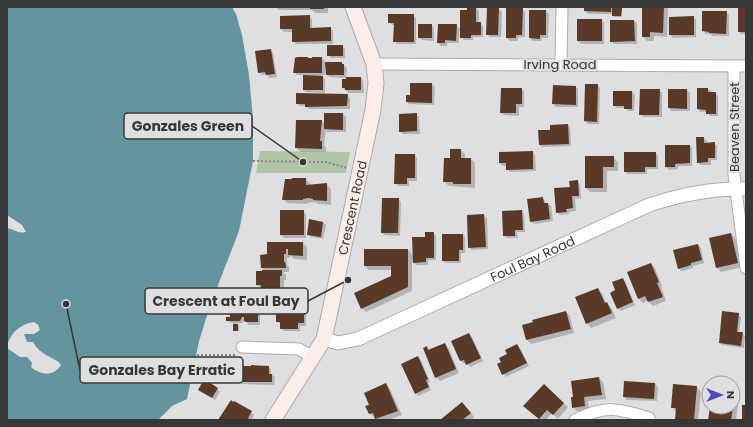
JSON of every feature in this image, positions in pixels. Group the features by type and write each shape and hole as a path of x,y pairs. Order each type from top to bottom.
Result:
{"main road":[{"name":"Crescent Road","path":"273,420 324,339 373,110 376,83 374,64 353,7"}],"street":[{"path":"561,64 562,7"},
{"name":"Irving Road","path":"374,64 746,66"},
{"name":"Beaven Street","path":"734,66 734,175 741,189 746,268"},
{"name":"Foul Bay Road","path":"324,339 338,343 358,339 649,205 670,198 741,189"},
{"path":"242,347 299,349 312,357"},
{"path":"574,420 597,410 622,410 649,418"}],"path":[{"path":"253,161 326,162 360,172"},
{"path":"197,355 228,355"}],"green space":[{"path":"260,151 350,152 346,173 256,173"}],"water":[{"path":"7,7 232,7 236,14 242,35 249,75 253,119 253,161 239,231 211,303 199,341 187,399 172,406 158,420 7,420 7,348 7,228 18,232 26,232 22,225 7,215","holes":["34,322 38,325 40,330 34,334 24,334 27,342 33,342 40,351 61,365 55,372 47,374 38,372 31,367 32,363 27,357 20,357 7,348 8,343 16,330"]}],"building":[{"path":"310,7 324,7 324,9 310,9"},
{"path":"467,7 476,7 476,22 481,22 481,35 471,35 471,38 460,38 460,10 467,10"},
{"path":"584,7 611,7 611,12 584,11"},
{"path":"642,7 664,7 663,33 650,32 650,37 642,37"},
{"path":"738,7 746,7 746,32 738,32"},
{"path":"487,8 499,8 498,35 486,35"},
{"path":"506,8 523,8 522,35 516,35 516,38 506,38"},
{"path":"612,8 622,8 621,16 612,16"},
{"path":"529,10 546,10 546,35 540,35 540,39 529,38"},
{"path":"702,11 727,11 726,34 702,31"},
{"path":"388,14 414,14 414,42 393,42 394,23 388,23"},
{"path":"310,15 310,28 331,27 331,41 292,42 292,29 280,29 280,16"},
{"path":"694,16 694,35 669,35 669,17"},
{"path":"577,19 602,19 602,41 577,41"},
{"path":"610,20 634,20 635,41 610,42"},
{"path":"418,24 432,24 432,38 418,38"},
{"path":"438,24 457,24 456,41 445,40 445,43 437,43"},
{"path":"327,45 343,45 343,56 327,56"},
{"path":"271,49 275,74 266,75 265,72 258,73 255,51"},
{"path":"322,57 322,73 293,73 295,58"},
{"path":"325,62 342,62 342,64 344,64 344,75 326,75"},
{"path":"303,75 323,76 323,90 303,90"},
{"path":"346,77 361,77 361,90 345,90 345,88 342,88 342,79 346,79"},
{"path":"410,83 432,83 432,103 406,102 406,95 410,95"},
{"path":"585,84 598,84 597,122 584,121"},
{"path":"553,85 576,86 576,105 552,104"},
{"path":"501,88 522,88 522,104 516,104 516,113 500,113"},
{"path":"697,88 708,88 708,92 716,92 716,114 706,114 706,110 697,109"},
{"path":"640,89 660,89 659,115 639,115"},
{"path":"668,89 687,89 687,109 668,108"},
{"path":"613,91 632,91 632,109 624,109 624,106 613,106"},
{"path":"296,93 348,94 347,106 305,107 305,104 296,104"},
{"path":"324,113 343,113 343,130 324,129"},
{"path":"417,113 417,131 399,132 399,114"},
{"path":"296,120 322,120 320,141 322,141 322,149 295,148"},
{"path":"568,124 569,144 539,145 538,130 550,130 550,125"},
{"path":"696,137 704,137 704,143 715,142 715,158 708,158 708,162 697,163"},
{"path":"665,145 690,145 690,163 675,164 675,167 665,167"},
{"path":"450,149 461,149 461,158 471,158 471,184 453,184 453,182 443,182 444,158 450,158"},
{"path":"533,151 533,169 506,170 506,163 499,163 499,152"},
{"path":"624,152 656,152 656,167 645,167 645,172 624,172"},
{"path":"395,154 415,154 415,178 407,178 407,184 394,184"},
{"path":"585,156 614,156 614,167 603,167 603,188 585,188"},
{"path":"306,178 306,185 327,183 327,201 313,200 309,198 303,200 282,200 285,179"},
{"path":"578,180 579,196 572,196 573,208 566,209 567,212 556,213 554,188 570,187 569,181"},
{"path":"543,197 544,203 548,203 550,219 530,222 527,199"},
{"path":"382,198 399,198 398,233 381,233"},
{"path":"280,210 304,210 304,235 280,235"},
{"path":"522,210 523,230 515,230 515,236 503,236 502,211"},
{"path":"484,214 486,247 468,248 467,215"},
{"path":"309,219 323,222 321,237 307,235"},
{"path":"425,232 434,232 434,258 426,258 426,262 413,263 412,237 425,237"},
{"path":"731,233 738,263 716,268 709,238"},
{"path":"442,234 463,234 463,250 459,250 459,261 442,261"},
{"path":"267,242 303,242 303,256 288,255 288,249 286,249 286,254 284,254 284,262 286,268 261,268 260,255 267,254"},
{"path":"698,244 702,260 678,269 673,250"},
{"path":"364,249 408,249 408,287 361,309 354,293 391,276 391,266 364,266"},
{"path":"651,263 659,282 657,283 663,297 648,302 645,296 638,299 627,272"},
{"path":"282,270 282,276 280,276 280,299 261,299 261,285 256,285 256,271"},
{"path":"623,278 633,302 617,309 610,293 615,290 612,282"},
{"path":"598,288 605,303 607,302 612,313 586,324 575,297"},
{"path":"228,304 258,304 258,322 246,322 244,321 244,317 242,317 240,321 226,321 226,317 230,317"},
{"path":"276,305 297,305 297,307 304,307 304,323 298,323 298,329 280,329 280,322 276,322"},
{"path":"566,311 571,329 526,340 522,325 533,322 532,320"},
{"path":"722,311 739,313 737,332 743,332 741,346 719,343"},
{"path":"233,324 238,324 238,331 233,331"},
{"path":"469,333 481,358 466,365 464,360 460,361 451,341"},
{"path":"445,343 456,369 435,378 423,348 427,346 428,350"},
{"path":"517,344 527,363 502,375 497,364 501,362 499,358 507,354 505,350"},
{"path":"418,356 428,379 426,380 429,387 415,394 401,364"},
{"path":"238,366 269,366 269,374 272,374 272,382 237,382"},
{"path":"599,377 602,395 584,397 585,406 572,408 571,397 573,397 571,381"},
{"path":"204,379 218,388 212,398 198,390"},
{"path":"624,381 655,383 654,399 623,397"},
{"path":"386,383 398,411 375,419 373,413 369,414 365,406 369,405 364,393"},
{"path":"544,384 564,403 553,415 547,410 539,419 523,406"},
{"path":"673,384 697,386 694,420 675,420 676,408 671,408"},
{"path":"231,400 252,411 248,420 218,420"},
{"path":"462,402 471,413 462,420 440,420"},
{"path":"742,405 746,405 746,420 742,420"},
{"path":"709,415 732,415 731,420 708,420"}],"place":[{"name":"Gonzales Green","path":"303,162"},
{"name":"Crescent at Foul Bay","path":"348,280"},
{"name":"Gonzales Bay Erratic","path":"66,304"}]}
